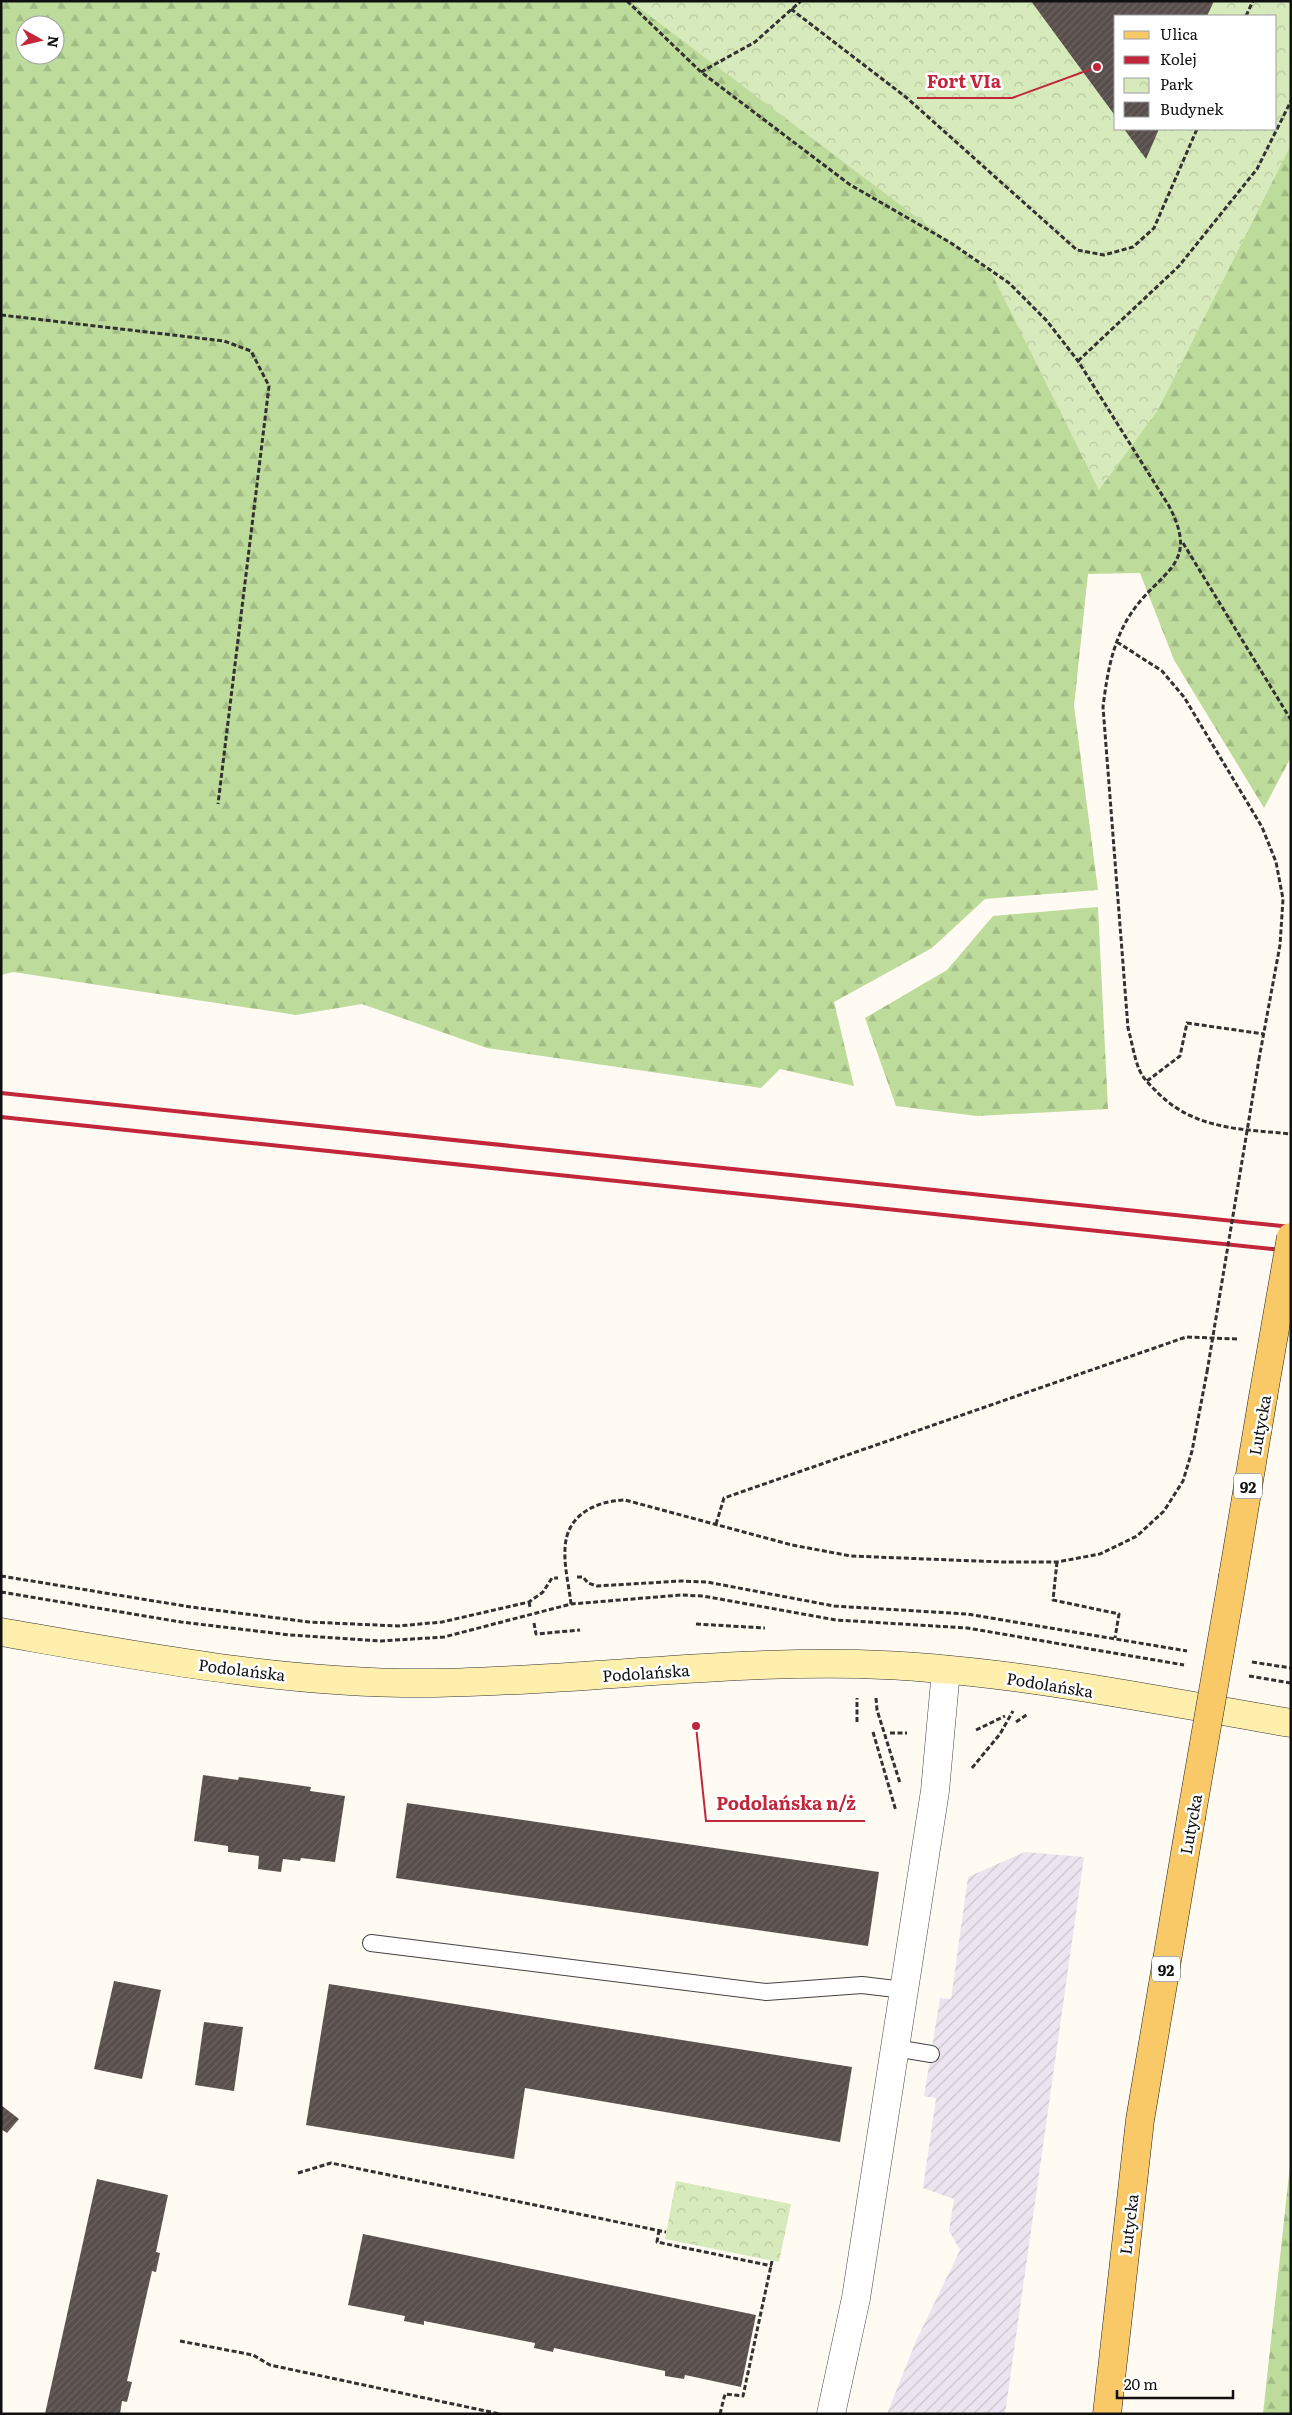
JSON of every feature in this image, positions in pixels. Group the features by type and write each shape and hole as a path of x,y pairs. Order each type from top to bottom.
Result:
{"main road":[{"name":"Lutycka","path":"1107,2414 1140,2120 1291,1237"}],"street":[{"name":"Podolańska","path":"1,1632 152,1658 281,1674 378,1682 434,1683 506,1680 791,1664 860,1664 946,1670 1022,1678 1291,1723"},
{"path":"831,2414 856,2298 935,1791 946,1670"}],"lane":[{"path":"371,1943 766,1992 862,1985 904,1990"},
{"path":"895,2048 931,2054"}],"path":[{"path":"627,1 701,72 848,184 951,243 1009,283 1047,320 1078,361 1169,506 1179,525 1182,542 1291,720"},
{"path":"701,72 755,42 801,1"},
{"path":"1246,15 1253,1"},
{"path":"791,9 907,98 1077,250 1104,255 1133,247 1154,228 1197,130"},
{"path":"1277,129 1291,101"},
{"path":"1078,361 1180,266 1257,169 1276,130"},
{"path":"1,315 224,341 251,351 262,369 269,386 218,804"},
{"path":"1182,542 1178,560 1169,572 1144,596 1130,616 1117,642 1108,669 1102,707 1128,1028 1139,1069 1147,1081 1169,1104 1192,1118 1219,1126 1291,1134"},
{"path":"571,1604 565,1548 570,1531 577,1518 590,1508 606,1501 625,1500 792,1544 851,1556 1002,1562 1057,1562 1100,1554 1137,1536 1164,1511 1183,1481 1192,1451 1280,944 1283,899 1276,862 1262,827 1184,697 1162,671 1117,642"},
{"path":"1147,1081 1180,1056 1187,1024 1264,1034"},
{"path":"716,1524 724,1498 1186,1337 1243,1340"},
{"path":"1057,1562 1053,1600 1119,1614 1114,1638"},
{"path":"1,1576 191,1607 309,1622 398,1626 442,1622 529,1602 543,1592 552,1578 558,1578"},
{"path":"577,1577 583,1578 588,1583 597,1586 681,1581 707,1582 834,1606 967,1614 1193,1652"},
{"path":"1,1592 181,1622 290,1635 381,1640 409,1640 444,1636 571,1604 672,1596 703,1596 836,1620 967,1628 1194,1666"},
{"path":"529,1602 530,1607"},
{"path":"862,1614 863,1608"},
{"path":"534,1623 536,1634 580,1630"},
{"path":"935,1791 969,1771 1000,1734 1018,1698 1027,1637"},
{"path":"1242,1660 1291,1668"},
{"path":"1242,1675 1291,1683"},
{"path":"856,1722 858,1693"},
{"path":"876,1695 877,1710 903,1791"},
{"path":"972,1732 1005,1716"},
{"path":"873,1732 898,1817"},
{"path":"298,2173 331,2163 666,2232"},
{"path":"659,2230 657,2242 772,2266"},
{"path":"720,2414 724,2394 743,2396 772,2261"},
{"path":"180,2341 253,2355 270,2365 500,2414"}],"shaded area":[{"path":"1025,1852 1084,1857 1005,2414 887,2414 916,2341 960,2250 949,2231 954,2199 923,2188 936,2098 924,2096 940,1998 951,1999 968,1877"}],"green space":[{"path":"1,1 1291,1 1291,757 1264,808 1174,660 1140,573 1088,574 1074,706 1098,890 985,899 932,948 834,1002 854,1086 780,1069 761,1088 487,1048 362,1004 296,1015 13,972 1,975"},
{"path":"630,1 1291,1 1291,145 1158,410 1099,490 992,274"},
{"path":"1098,907 1108,1109 977,1116 896,1106 865,1018 947,970 993,916"},
{"path":"1291,2156 1291,2414 1263,2414"},
{"path":"676,2181 791,2204 779,2262 665,2239"}],"building":[{"path":"1031,1 1214,1 1207,15 1114,15 1114,114"},
{"path":"1125,130 1159,130 1146,159"},
{"path":"203,1775 238,1780 239,1777 311,1787 310,1791 345,1796 335,1862 301,1858 300,1861 283,1859 281,1872 258,1869 259,1856 228,1852 228,1846 194,1841"},
{"path":"407,1803 879,1872 868,1946 396,1878"},
{"path":"114,1981 161,1990 142,2079 94,2069"},
{"path":"329,1984 852,2067 840,2142 525,2088 514,2159 306,2125"},
{"path":"204,2022 243,2027 234,2091 195,2085"},
{"path":"1,2105 19,2119 7,2133 1,2129"},
{"path":"97,2179 168,2195 156,2252 160,2253 156,2272 152,2271 127,2381 132,2382 127,2402 122,2401 120,2414 45,2414"},
{"path":"363,2234 756,2315 741,2387 685,2375 684,2379 665,2376 665,2371 554,2348 553,2352 534,2348 535,2343 424,2321 424,2325 404,2321 405,2316 348,2305"}],"railway":[{"path":"1,1093 1291,1227"},
{"path":"1,1117 1291,1251"}],"place":[{"name":"Fort VIa","path":"1097,67"},
{"name":"Podolańska n/ż","path":"696,1726"}]}
